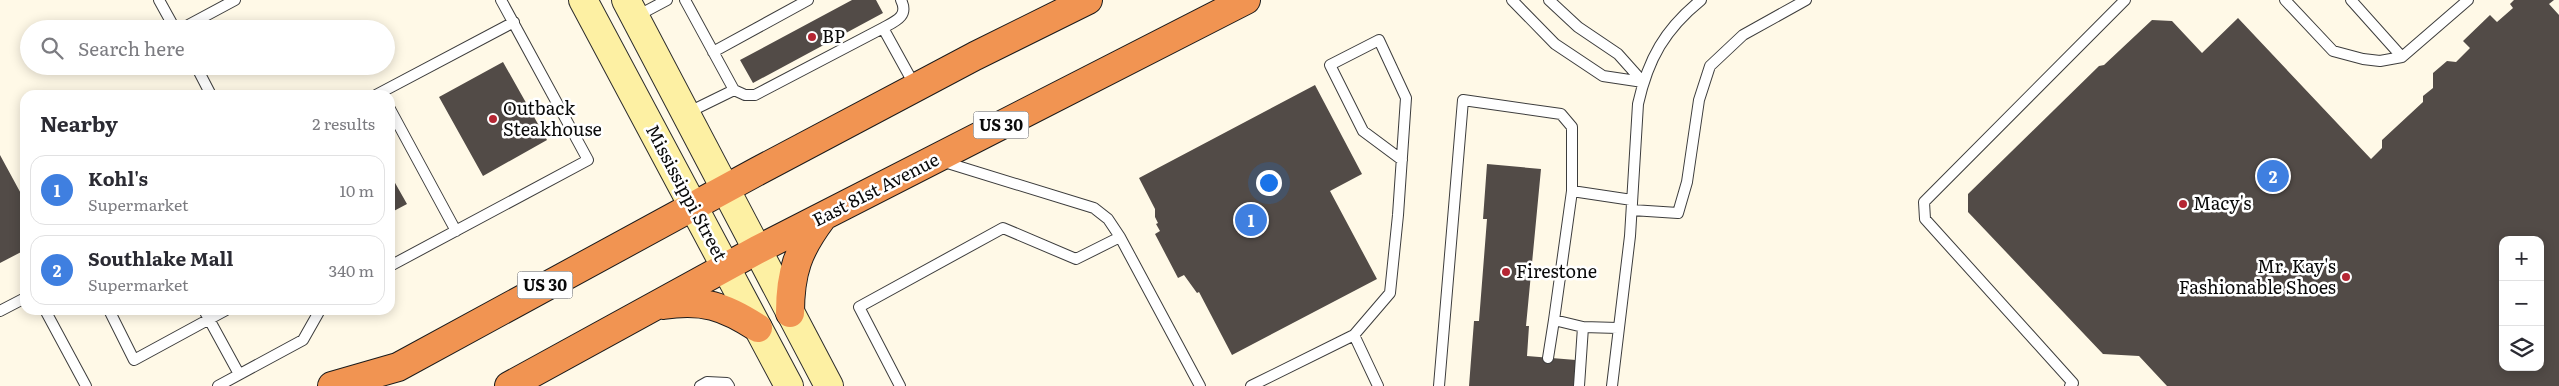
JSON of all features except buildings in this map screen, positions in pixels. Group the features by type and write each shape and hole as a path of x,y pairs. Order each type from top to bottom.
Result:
{"highway":[{"name":"US 30","path":"332,386 398,367 724,189 916,87 1088,0"},
{"name":"East 81st Avenue","path":"509,386 757,250 1246,0"},
{"path":"790,313 790,286 798,256 805,240 823,216"},
{"path":"654,306 688,301 714,305 734,312 758,328"}],"street":[{"name":"Mississippi Street","path":"583,0 789,386"},
{"name":"Mississippi Street","path":"630,8 829,386"}],"lane":[{"path":"159,0 170,20"},
{"path":"198,20 235,0"},
{"path":"395,263 588,160 501,0"},
{"path":"630,8 667,0"},
{"path":"686,0 734,90 745,95 755,95 899,20 904,14 904,7 900,0"},
{"path":"713,52 808,0"},
{"path":"1512,0 1555,44 1603,76 1643,82"},
{"path":"1549,0 1578,27 1618,54 1643,82"},
{"path":"1612,386 1632,205 1638,104 1643,82 1663,38 1701,0"},
{"path":"1572,191 1632,205 1678,213 1687,182 1699,100 1710,66 1743,35 1806,0"},
{"path":"2070,386 2073,382 1925,219 1924,202 2125,0"},
{"path":"2285,0 2333,51 2363,59 2380,61 2402,57 2468,0"},
{"path":"2351,0 2402,57"},
{"path":"387,90 514,22"},
{"path":"883,28 916,87"},
{"path":"1251,386 1354,335 1390,293 1402,160 1406,98 1379,40 1330,64 1363,131 1402,160"},
{"path":"201,75 208,90"},
{"path":"686,114 734,90"},
{"path":"1439,386 1463,100 1562,114 1572,127 1572,191 1548,358"},
{"path":"395,118 456,231"},
{"path":"935,159 1094,208 1108,219 1120,237 1200,386"},
{"path":"900,386 859,307 1004,228 1076,259 1120,237"},
{"path":"0,311 20,301"},
{"path":"48,315 86,386"},
{"path":"112,315 134,360 207,315 239,374"},
{"path":"218,386 303,340 317,315"},
{"path":"1554,320 1583,327 1618,328"},
{"path":"1579,386 1583,327"},
{"path":"1354,335 1378,386"},
{"path":"700,386 707,382 727,383 729,386"}],"place":[{"name":"BP","path":"812,37"},
{"name":"Outback Steakhouse","path":"493,119"},
{"name":"Southlake Mall","path":"2273,176"},
{"name":"Macy's","path":"2183,204"},
{"name":"Kohl's","path":"1251,220"},
{"name":"Firestone","path":"1506,272"},
{"name":"Mr. Kay's Fashionable Shoes","path":"2346,277"}]}
